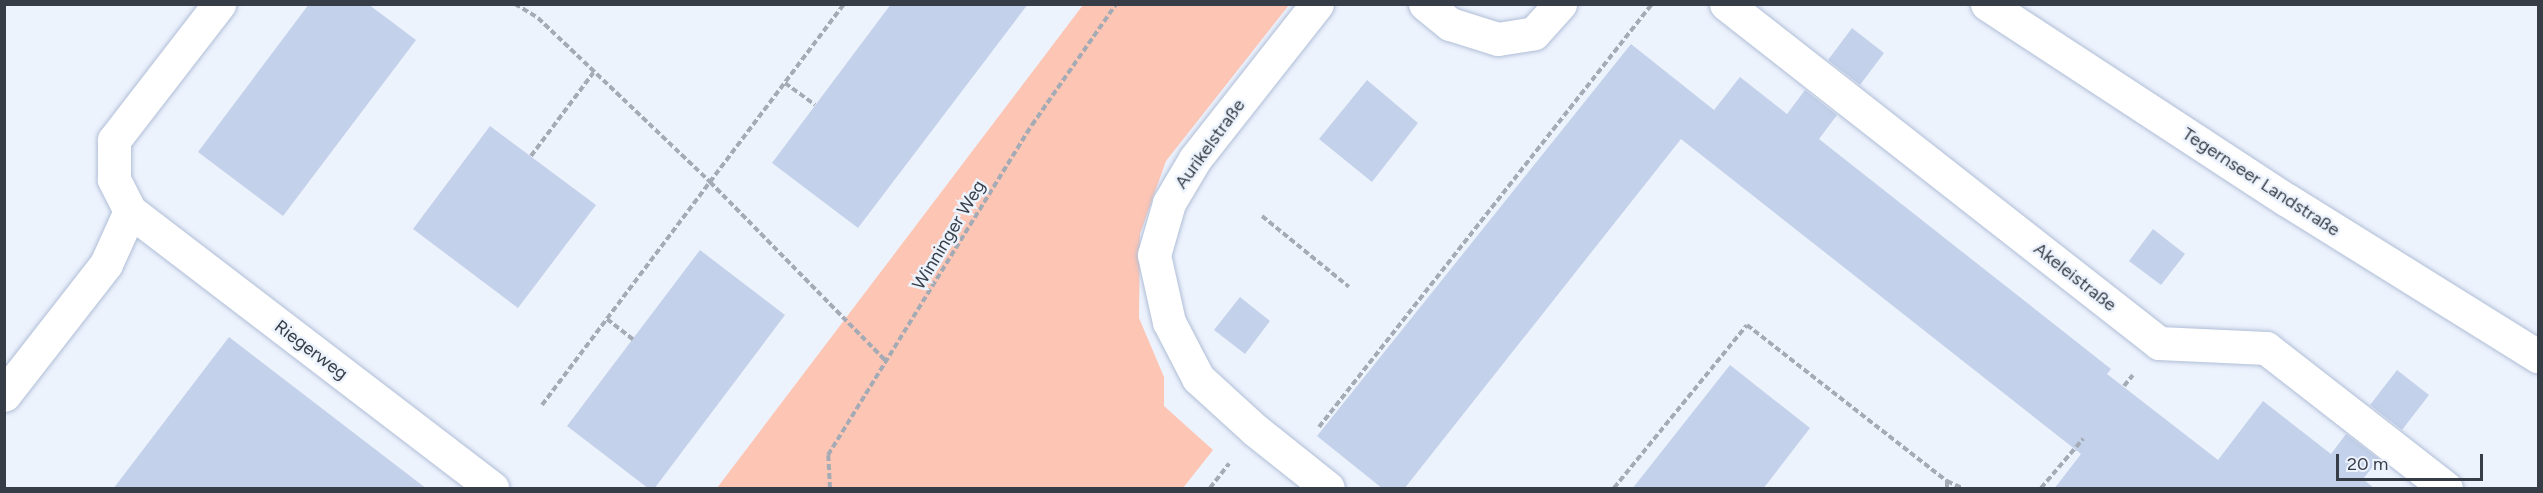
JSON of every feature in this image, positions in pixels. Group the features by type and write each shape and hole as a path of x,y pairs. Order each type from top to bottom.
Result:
{"street":[{"name":"Riegerweg","path":"219,4 114,140 114,179 130,211 492,489"},
{"name":"Aurikelstraße","path":"1317,4 1195,159 1169,202 1154,255 1169,322 1198,378 1328,489"},
{"path":"1425,4 1450,24 1498,39 1534,33 1560,4"},
{"name":"Akeleistraße","path":"1726,4 2159,343 2203,342 2266,348 2446,489"},
{"name":"Tegernseer Landstraße","path":"1987,4 2287,200 2538,356"},
{"path":"4,395 106,264 130,211"}],"path":[{"path":"515,4 538,18 593,73 710,182 887,362"},
{"path":"542,405 844,4"},
{"name":"Winninger Weg","path":"830,489 828,455 1032,125 1116,4"},
{"path":"1293,460 1652,4"},
{"path":"531,156 593,73"},
{"path":"785,83 815,105"},
{"path":"1262,216 1349,287"},
{"path":"607,319 633,339"},
{"path":"1614,489 1747,325 1947,481 1962,489"},
{"path":"2041,489 2083,439"},
{"path":"1947,481 1947,489"}],"shaded area":[{"path":"1083,5 1289,5 1166,161 1140,234 1139,318 1164,377 1164,406 1213,450 1183,488 717,488"}],"building":[{"path":"309,4 368,4 416,40 283,216 198,152"},
{"path":"891,4 1028,4 858,228 772,163"},
{"path":"1852,28 1884,53 1860,85 1828,60"},
{"path":"1631,44 1714,110 1740,77 1787,114 1805,90 1837,115 1819,139 2111,369 2107,374 2218,460 2263,401 2331,454 2346,434 2379,459 2363,479 2375,489 2054,489 2081,454 1681,139 1404,489 1383,489 1317,436"},
{"path":"1367,80 1418,123 1372,182 1319,139"},
{"path":"490,126 596,205 518,308 413,229"},
{"path":"2153,229 2185,254 2161,285 2129,261"},
{"path":"700,250 785,315 654,489 649,489 567,426"},
{"path":"1240,297 1270,321 1245,354 1214,330"},
{"path":"229,337 427,489 113,489"},
{"path":"1730,365 1810,428 1763,489 1632,489"},
{"path":"2397,370 2429,395 2402,430 2370,405"}]}
